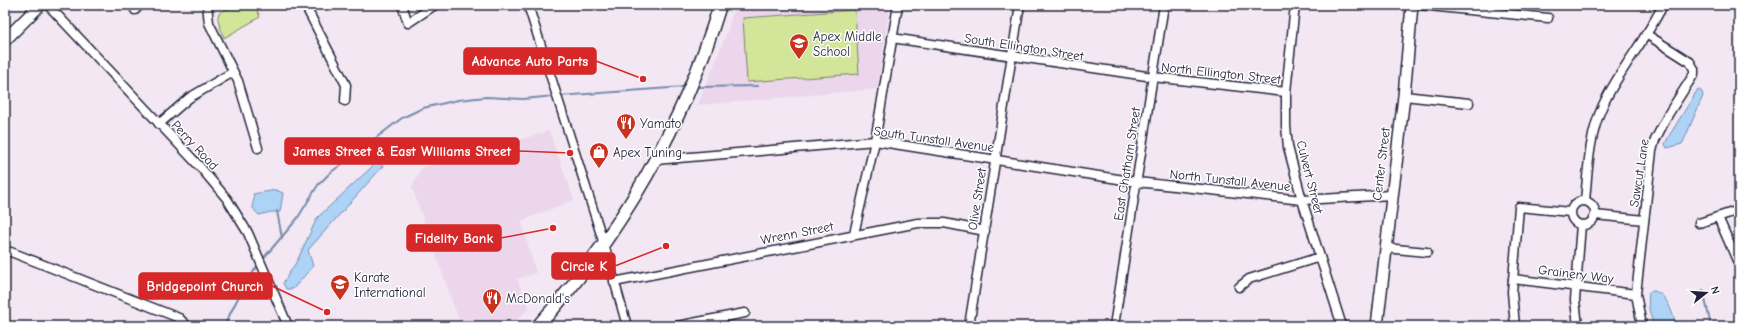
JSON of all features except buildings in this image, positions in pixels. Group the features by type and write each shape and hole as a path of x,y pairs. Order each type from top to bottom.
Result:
{"main road":[{"path":"5,40 40,5"},
{"path":"538,326 567,293 604,244 633,201 692,84 720,5"},
{"name":"Center Street","path":"1377,326 1404,96 1412,5"}],"street":[{"name":"Perry Road","path":"48,5 227,199 240,219 259,257 288,326"},
{"path":"207,5 211,28 242,91 258,148"},
{"path":"305,5 324,45 346,85 345,101"},
{"path":"402,5 408,23 436,5"},
{"path":"528,5 604,244 627,326"},
{"path":"854,234 875,141 898,5"},
{"name":"Olive Street","path":"969,326 1020,5"},
{"name":"East Chatham Street","path":"1114,326 1164,5"},
{"name":"Culvert Street","path":"1295,5 1286,92 1286,126 1288,147 1302,200 1342,326"},
{"path":"1419,5 1548,18"},
{"path":"1585,201 1590,149 1597,121 1608,95 1663,5"},
{"name":"Sawcut Lane","path":"1642,326 1636,294 1652,151 1655,140 1669,113 1694,74 1694,69 1690,62 1646,34"},
{"name":"South Ellington Street","path":"892,38 1153,77"},
{"path":"159,124 189,98 233,72"},
{"name":"North Ellington Street","path":"1153,77 1286,92"},
{"path":"1404,96 1469,102"},
{"name":"South Tunstall Avenue","path":"655,160 875,141 1137,182"},
{"name":"North Tunstall Avenue","path":"1137,182 1302,200 1392,195"},
{"path":"1585,201 1589,202 1594,208 1595,215 1588,224 1581,225 1575,222 1570,212 1575,203 1585,201"},
{"path":"1515,326 1512,292 1519,207 1570,212"},
{"path":"1699,223 1739,210"},
{"path":"1595,215 1644,220"},
{"path":"1718,216 1739,265"},
{"name":"Wrenn Street","path":"614,282 854,234 918,223 931,222 985,231"},
{"path":"1578,326 1574,300 1581,225"},
{"path":"1385,248 1427,252"},
{"path":"5,252 11,252 59,269 179,318 187,326"},
{"path":"1239,288 1249,279 1320,257"},
{"name":"Grainery Way","path":"1513,279 1636,294"},
{"path":"677,326 745,313"}],"shaded area":[{"name":"Apex Middle School","path":"735,5 890,5 877,89 698,105 728,30"},
{"path":"549,131 574,200 521,221 536,273 517,279 529,308 511,326 461,326 412,187 422,168"}],"green space":[{"path":"242,5 255,5 260,17 224,38 219,22 219,14"},
{"path":"855,10 859,74 747,82 743,18"}],"water":[{"path":"1698,89 1702,92 1703,96 1682,144 1667,148 1665,144 1669,136"},
{"path":"378,161 383,166 308,250 313,266 293,289 286,289 283,283 297,261 317,218"},
{"path":"276,190 283,193 280,212 271,212 259,215 252,206 254,200 253,194"},
{"path":"1653,291 1658,293 1666,300 1676,326 1654,326 1648,301 1649,292"}],"waterway":[{"path":"697,87 758,86"},
{"path":"559,96 684,87"},
{"path":"262,260 297,219 318,185 330,173 402,118 423,108 458,100 486,97 523,99 555,96"},
{"path":"277,211 282,238"},
{"path":"224,326 243,288 258,265"},
{"path":"1703,290 1711,326"}],"place":[{"name":"Apex Middle School","path":"799,60"},
{"name":"Advance Auto Parts","path":"643,79"},
{"name":"Yamato","path":"626,140"},
{"name":"James Street & East Williams Street","path":"570,153"},
{"name":"Apex Tuning","path":"599,169"},
{"name":"Fidelity Bank","path":"553,228"},
{"name":"Circle K","path":"666,246"},
{"name":"Karate International","path":"340,301"},
{"name":"Bridgepoint Church","path":"327,312"},
{"name":"McDonald's","path":"492,315"}]}
